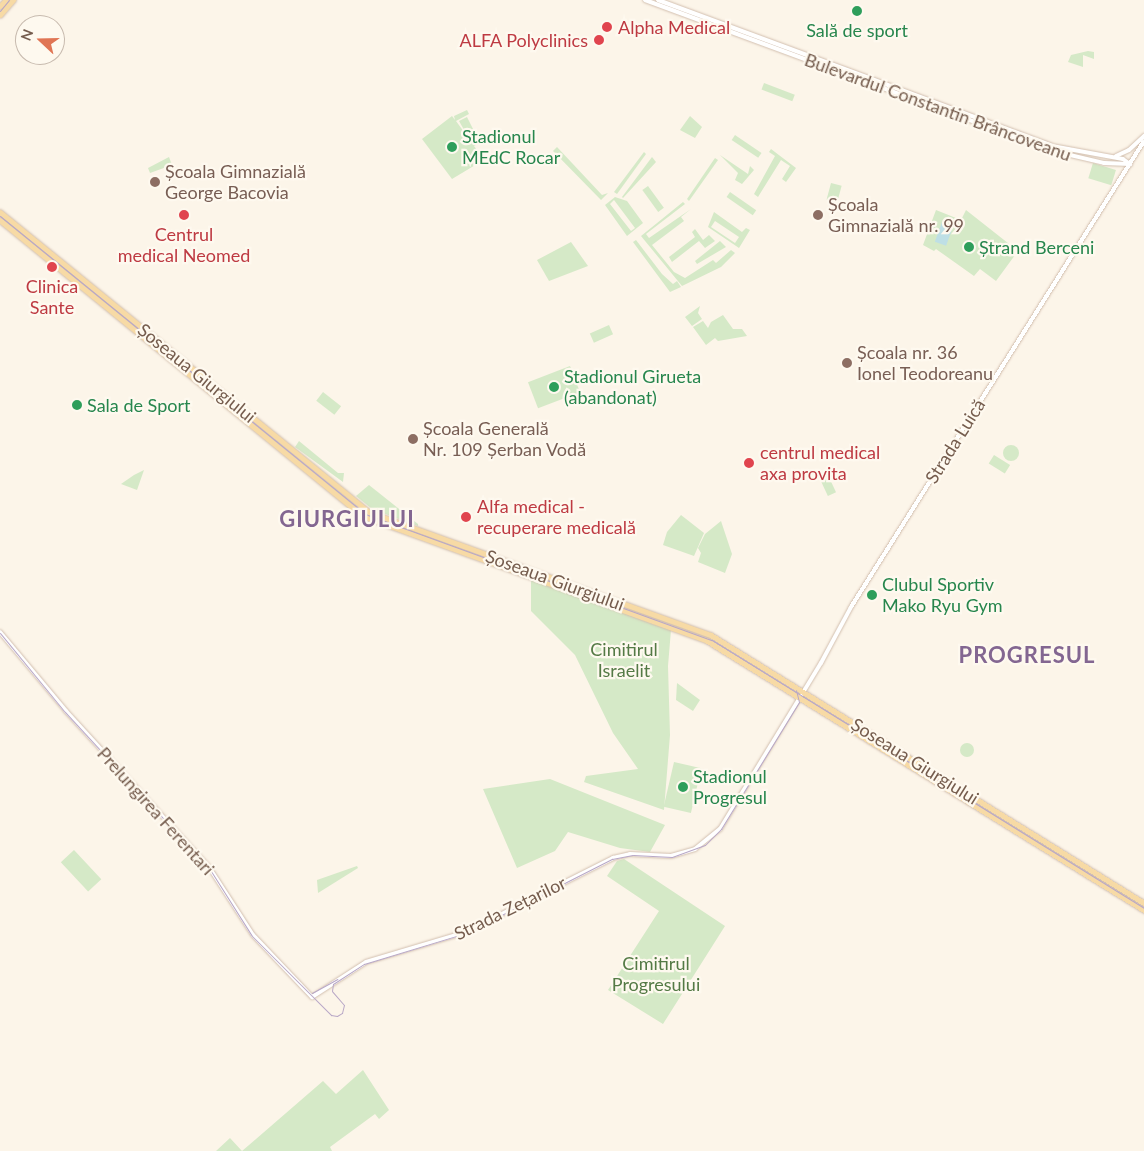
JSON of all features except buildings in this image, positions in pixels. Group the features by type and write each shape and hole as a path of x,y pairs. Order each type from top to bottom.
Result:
{"main road":[{"path":"0,6 6,0"},
{"path":"0,15 13,0"},
{"name":"Bulevardul Constantin Brâncoveanu","path":"645,0 1032,141 1109,164 1130,164"},
{"name":"Bulevardul Constantin Brâncoveanu","path":"658,0 1032,141 1106,158 1124,159 1130,164"},
{"path":"1106,158 1126,152 1144,136"},
{"name":"Strada Luică","path":"712,838 802,695 853,603 1144,141"},
{"path":"1109,164 1117,167 1123,175"},
{"name":"Șoseaua Giurgiului","path":"0,212 369,512 707,634 802,695 1141,903 1144,910"},
{"name":"Șoseaua Giurgiului","path":"0,220 363,516 702,638 802,695"},
{"name":"Prelungirea Ferentari","path":"0,632 61,706 209,867 253,935 309,991 312,997"},
{"name":"Strada Zețarilor","path":"312,997 366,962 466,932 613,858 630,854 677,855 695,849 712,838"},
{"path":"309,991 320,991"}],"green space":[{"path":"1088,51 1094,52 1094,59 1083,55 1083,67 1068,62 1071,55"},
{"path":"764,83 795,95 792,101 761,90"},
{"name":"Stadionul MEdC Rocar","path":"467,110 469,114 456,121 472,143 469,136 473,133 467,135 459,121 467,117 480,143 474,146 482,157 476,162 477,164 452,179 422,139 452,116 455,120 454,116"},
{"path":"690,116 702,127 695,138 680,130"},
{"path":"735,135 762,153 758,158 732,140"},
{"path":"557,147 602,195 608,193 601,200 553,151"},
{"path":"771,149 796,168 786,182 782,179 790,166 781,160 758,197 754,194 775,156 769,152"},
{"path":"644,152 646,154 617,194 614,192"},
{"path":"720,155 748,174 750,166 754,170 742,184 735,180 738,173"},
{"path":"169,157 172,165 150,173 148,168"},
{"path":"652,157 656,162 623,198 622,197"},
{"path":"715,158 718,160 689,201 687,199"},
{"path":"1093,163 1116,170 1111,185 1088,178"},
{"path":"831,183 842,186 837,202 827,199"},
{"path":"648,186 664,208 658,212 642,190"},
{"path":"730,192 756,210 753,215 727,197"},
{"path":"615,197 627,201 643,223 627,236 605,205","holes":["614,200 635,228 631,231 610,204"]},
{"path":"683,202 685,204 646,234 649,238 691,209 681,217 684,221 652,245 674,272 685,278 713,260 716,263 731,250 735,253 721,267 682,286 641,236"},
{"name":"Ștrand Berceni","path":"936,210 961,220 966,210 1018,251 996,281 980,269 974,276 936,249 934,251 923,245"},
{"path":"714,212 742,232 746,228 750,230 739,248 708,227","holes":["715,221 739,237 735,243 711,227"]},
{"path":"695,229 703,240 709,235 715,241 705,248 699,241 672,262 669,257 695,237 692,232"},
{"path":"636,240 662,274 673,284 677,281 681,287 670,292 633,242"},
{"path":"720,241 726,247 697,264 695,261"},
{"path":"571,242 588,266 549,281 537,260"},
{"path":"700,306 698,313 702,319 692,326 685,317"},
{"path":"723,315 733,329 742,329 747,336 718,341 715,338 706,345 693,327 703,321 708,328 711,322"},
{"path":"609,325 613,334 594,343 590,334"},
{"name":"Stadionul Girueta (abandonat)","path":"570,366 580,392 538,408 528,382"},
{"path":"323,392 341,406 334,415 316,401"},
{"path":"299,441 338,473 344,473 343,482 295,447"},
{"path":"1011,445 1019,453 1011,461 1003,453"},
{"path":"994,455 1010,465 1005,474 989,463"},
{"path":"144,470 137,490 121,484 134,475"},
{"path":"828,475 836,492 828,496 820,479"},
{"path":"369,485 418,524 418,526 372,509 356,496"},
{"path":"681,515 704,533 694,556 663,545 667,532"},
{"path":"721,521 732,554 725,573 698,562 701,553 698,548 705,534"},
{"name":"Cimitirul Israelit","path":"531,580 671,630 668,666 670,735 664,810 584,782 586,776 638,769 613,733 575,655 531,611"},
{"path":"677,683 700,700 693,711 676,700"},
{"path":"964,743 970,743 974,750 970,757 964,757 960,753 960,747"},
{"name":"Stadionul Progresul","path":"674,762 701,768 691,813 664,807"},
{"path":"550,779 665,825 650,852 620,848 568,832 555,851 517,868 483,789"},
{"path":"74,850 101,879 88,892 61,862"},
{"name":"Cimitirul Progresului","path":"624,859 725,926 663,1024 608,990 659,911 607,876 617,861"},
{"path":"357,866 358,868 318,893 317,880"},
{"path":"363,1070 389,1110 379,1119 375,1114 330,1147 332,1151 242,1151 323,1081 336,1094"},
{"path":"230,1138 242,1151 216,1151"}],"water":[{"path":"942,222 953,226 946,246 935,242"}],"tram line":[{"path":"0,11 9,0"},
{"path":"0,216 365,514 712,640 1144,908"},
{"path":"0,633 65,712 209,868 252,936 331,1015 337,1016 342,1013 344,1005 332,991 333,984 364,964 466,933 612,859 633,855 672,857 705,845 721,829 799,702 796,690"},
{"path":"312,993 337,979"}],"place":[{"name":"Sală de sport","path":"857,11"},
{"name":"Alpha Medical","path":"607,27"},
{"name":"ALFA Polyclinics","path":"599,40"},
{"name":"Stadionul MEdC Rocar","path":"452,147"},
{"name":"Școala Gimnazială George Bacovia","path":"155,182"},
{"name":"Centrul medical Neomed","path":"184,215"},
{"name":"Școala Gimnazială nr. 99","path":"818,215"},
{"name":"Ștrand Berceni","path":"969,247"},
{"name":"Clinica Sante","path":"52,267"},
{"name":"Școala nr. 36 Ionel Teodoreanu","path":"847,363"},
{"name":"Stadionul Girueta (abandonat)","path":"554,387"},
{"name":"Sala de Sport","path":"77,405"},
{"name":"Școala Generală Nr. 109 Șerban Vodă","path":"413,439"},
{"name":"centrul medical axa provita","path":"749,463"},
{"name":"Alfa medical - recuperare medicală","path":"466,517"},
{"name":"Clubul Sportiv Mako Ryu Gym","path":"872,595"},
{"name":"Stadionul Progresul","path":"683,787"}],"district":[{"name":"GIURGIULUI","path":"347,519"},
{"name":"PROGRESUL","path":"1027,655"}]}
